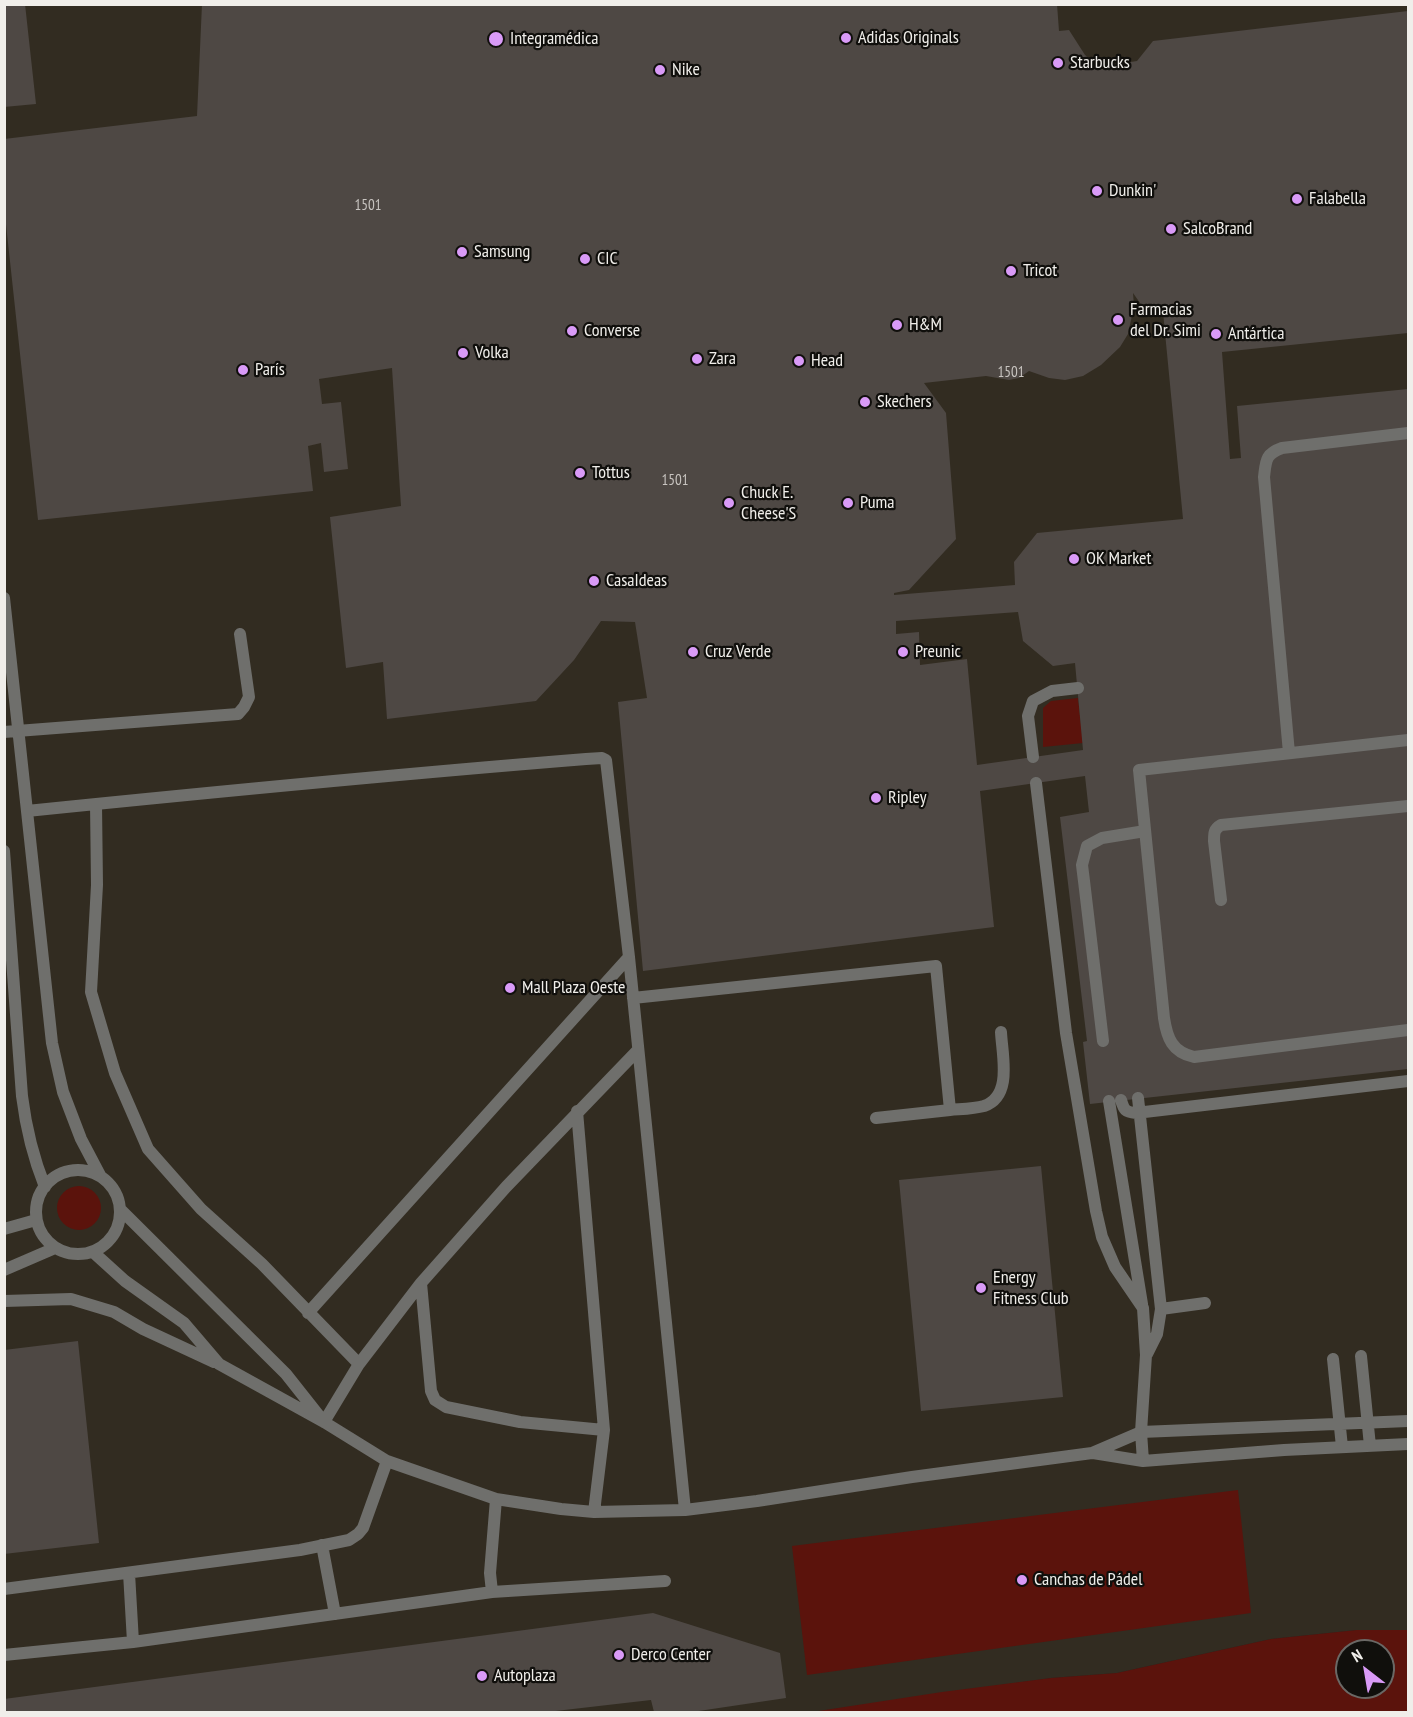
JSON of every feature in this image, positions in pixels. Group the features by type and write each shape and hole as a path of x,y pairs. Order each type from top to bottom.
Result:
{"lane":[{"path":"1289,753 1264,477 1266,463 1272,452 1282,448 1408,433"},
{"path":"4,598 11,731 27,811 52,1043 63,1092 81,1139 101,1177"},
{"path":"11,731 238,714 249,697 240,634"},
{"path":"1033,757 1028,716 1033,701 1052,692 1078,688"},
{"path":"1408,740 1139,770 1165,1024 1169,1040 1179,1052 1194,1057 1408,1030"},
{"path":"27,811 253,787 602,758 607,762 685,1510"},
{"path":"1036,783 1066,1033 1096,1211 1102,1237 1115,1267 1143,1308"},
{"path":"96,804 98,885 91,992 115,1074 148,1149 201,1209 262,1264 359,1364"},
{"path":"1221,900 1214,841 1216,827 1408,806"},
{"path":"1103,1041 1083,857 1087,846 1102,838 1145,831"},
{"path":"4,851 25,1123 45,1187"},
{"path":"308,1313 629,957"},
{"path":"633,998 936,966 950,1110"},
{"path":"876,1118 981,1107 994,1100 999,1094 1004,1079 1001,1032"},
{"path":"324,1422 359,1364 422,1283 506,1187 638,1050"},
{"path":"1143,1461 1141,1432 1146,1355 1143,1308 1115,1100 1127,1112 1136,1113 1408,1082"},
{"path":"1138,1098 1161,1309 1157,1334 1146,1355"},
{"path":"578,1111 603,1430 594,1512"},
{"path":"71,1171 87,1171 101,1177 111,1186 120,1209 119,1220 111,1239 93,1252 80,1255 55,1248 46,1240 36,1220 39,1197 45,1187 56,1176 71,1171"},
{"path":"120,1209 286,1374 324,1422"},
{"path":"4,1229 36,1220"},
{"path":"4,1270 55,1248"},
{"path":"93,1252 124,1281 184,1323 219,1364"},
{"path":"422,1283 431,1392 435,1400 446,1407 520,1422 603,1430"},
{"path":"4,1301 71,1299 114,1312 143,1329 219,1364 324,1422 387,1461 496,1499 594,1512 685,1510 1092,1453 1141,1432 1408,1421"},
{"path":"1161,1309 1205,1303"},
{"path":"1361,1356 1370,1446"},
{"path":"1333,1359 1342,1447"},
{"path":"1092,1453 1143,1461 1408,1444"},
{"path":"4,1589 349,1540 363,1528 387,1461"},
{"path":"492,1592 490,1573 496,1499"},
{"path":"322,1545 335,1614"},
{"path":"129,1573 133,1641"},
{"path":"4,1655 133,1641 492,1592 665,1581"}],"shaded area":[{"name":"Mall Plaza Oeste","path":"5,5 1408,5 1408,1630 1357,1630 1271,1639 1117,1673 1051,1678 813,1712 5,1712"},
{"path":"1078,698 1083,743 1043,747 1043,708 1051,701"},
{"path":"79,1186 88,1187 95,1192 100,1199 100,1217 95,1224 88,1229 79,1230 70,1229 63,1224 58,1217 57,1208 58,1199 63,1192 70,1187"},
{"name":"Canchas de Pádel","path":"1238,1490 1251,1613 807,1675 792,1546"},
{"path":"1357,1630 1408,1630 1408,1712 812,1712 1051,1678 1117,1673 1271,1639"}],"building":[{"path":"4,4 25,4 36,104 4,107"},
{"path":"202,4 1057,4 1059,31 1069,30 1085,55 1094,62 1111,65 1137,61 1153,41 1408,11 1408,333 1222,352 1230,459 1241,458 1237,406 1408,389 1408,1069 1090,1104 1083,1042 1087,1041 1060,817 1089,812 1085,776 980,791 994,927 643,971 618,702 647,698 635,622 601,621 574,660 536,701 387,719 383,662 346,668 330,517 401,506 392,368 319,379 322,404 341,402 348,469 324,472 321,443 308,446 313,491 38,520 4,206 4,139 197,116","holes":["1133,293 1145,310 1163,312 1183,519 1037,533 1014,562 1015,585 894,595 894,593 909,590 956,539 946,413 924,383 986,376 1009,380 1019,378 1029,371 1049,378 1065,380 1083,376 1101,365 1120,347 1128,334 1134,306","1018,612 1023,641 1053,666 1075,663 1083,750 977,765 967,659 920,665 919,632 896,634 896,621"]},
{"name":"Energy Fitness Club","path":"1041,1166 1063,1397 921,1411 899,1180"},
{"path":"78,1341 99,1543 4,1554 4,1350"},
{"name":"Autoplaza","path":"653,1613 780,1653 786,1698 692,1712 654,1712 651,1700 547,1712 4,1712 4,1699"}],"place":[{"name":"Adidas Originals","path":"846,38"},
{"name":"Integramédica","path":"496,39"},
{"name":"Starbucks","path":"1058,63"},
{"name":"Nike","path":"660,70"},
{"name":"Dunkin'","path":"1097,191"},
{"name":"Falabella","path":"1297,199"},
{"name":"SalcoBrand","path":"1171,229"},
{"name":"Samsung","path":"462,252"},
{"name":"CIC","path":"585,259"},
{"name":"Tricot","path":"1011,271"},
{"name":"Farmacias del Dr. Simi","path":"1118,320"},
{"name":"H&M","path":"897,325"},
{"name":"Converse","path":"572,331"},
{"name":"Antártica","path":"1216,334"},
{"name":"Volka","path":"463,353"},
{"name":"Zara","path":"697,359"},
{"name":"Head","path":"799,361"},
{"name":"París","path":"243,370"},
{"name":"Skechers","path":"865,402"},
{"name":"Tottus","path":"580,473"},
{"name":"Chuck E. Cheese'S","path":"729,503"},
{"name":"Puma","path":"848,503"},
{"name":"OK Market","path":"1074,559"},
{"name":"CasaIdeas","path":"594,581"},
{"name":"Cruz Verde","path":"693,652"},
{"name":"Preunic","path":"903,652"},
{"name":"Ripley","path":"876,798"},
{"name":"Mall Plaza Oeste","path":"510,988"},
{"name":"Energy Fitness Club","path":"981,1288"},
{"name":"Canchas de Pádel","path":"1022,1580"},
{"name":"Derco Center","path":"619,1655"},
{"name":"Autoplaza","path":"482,1676"}]}
